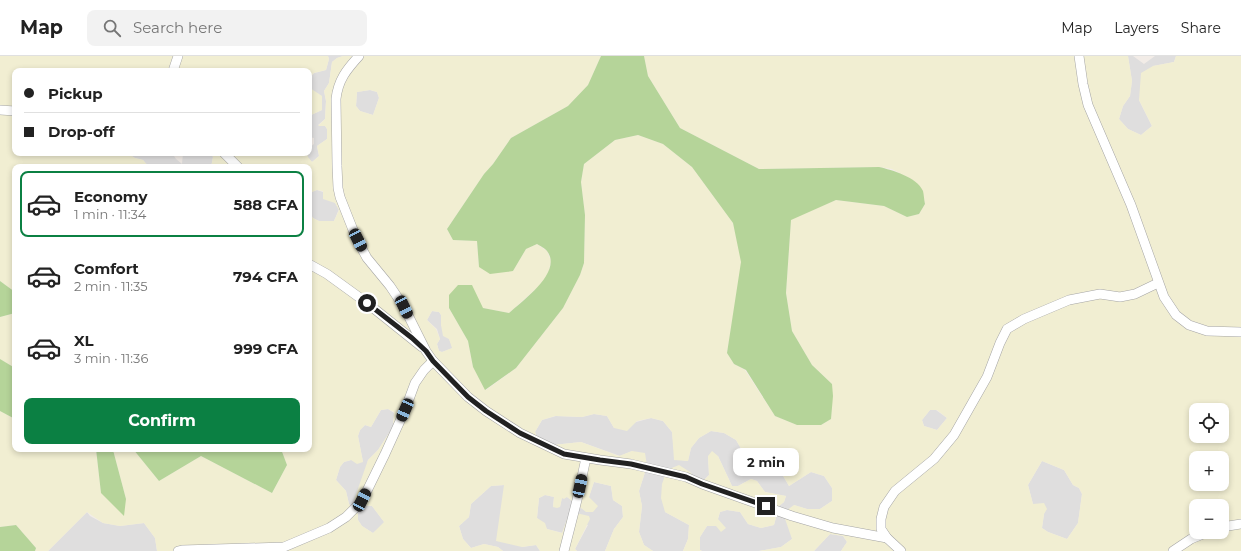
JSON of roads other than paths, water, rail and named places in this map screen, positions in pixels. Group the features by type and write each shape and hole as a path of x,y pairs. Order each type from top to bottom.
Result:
{"street":[{"path":"174,68 178,56"},
{"path":"359,56 345,72 337,90 337,166 340,197 367,258 390,286 404,307 426,351 433,361 468,397 486,411 520,433 564,454 631,464 686,477 792,516 833,528 887,538"},
{"path":"1079,56 1088,105 1131,205 1164,297 1176,315 1189,325 1207,331 1241,332"},
{"path":"0,110 12,111"},
{"path":"227,156 235,164"},
{"path":"312,266 327,274 367,303 412,338 426,351"},
{"path":"900,551 887,538 881,529 881,519 884,507 895,491 934,459 954,435 986,377 1007,329 1024,319 1069,300 1100,294 1120,297 1135,294 1158,283"},
{"path":"178,551 284,547 329,528 346,517 362,500 386,454 415,383 424,370 433,361"},
{"path":"564,551 586,458"},
{"path":"1229,526 1241,524"},
{"path":"1173,551 1191,539"}]}
